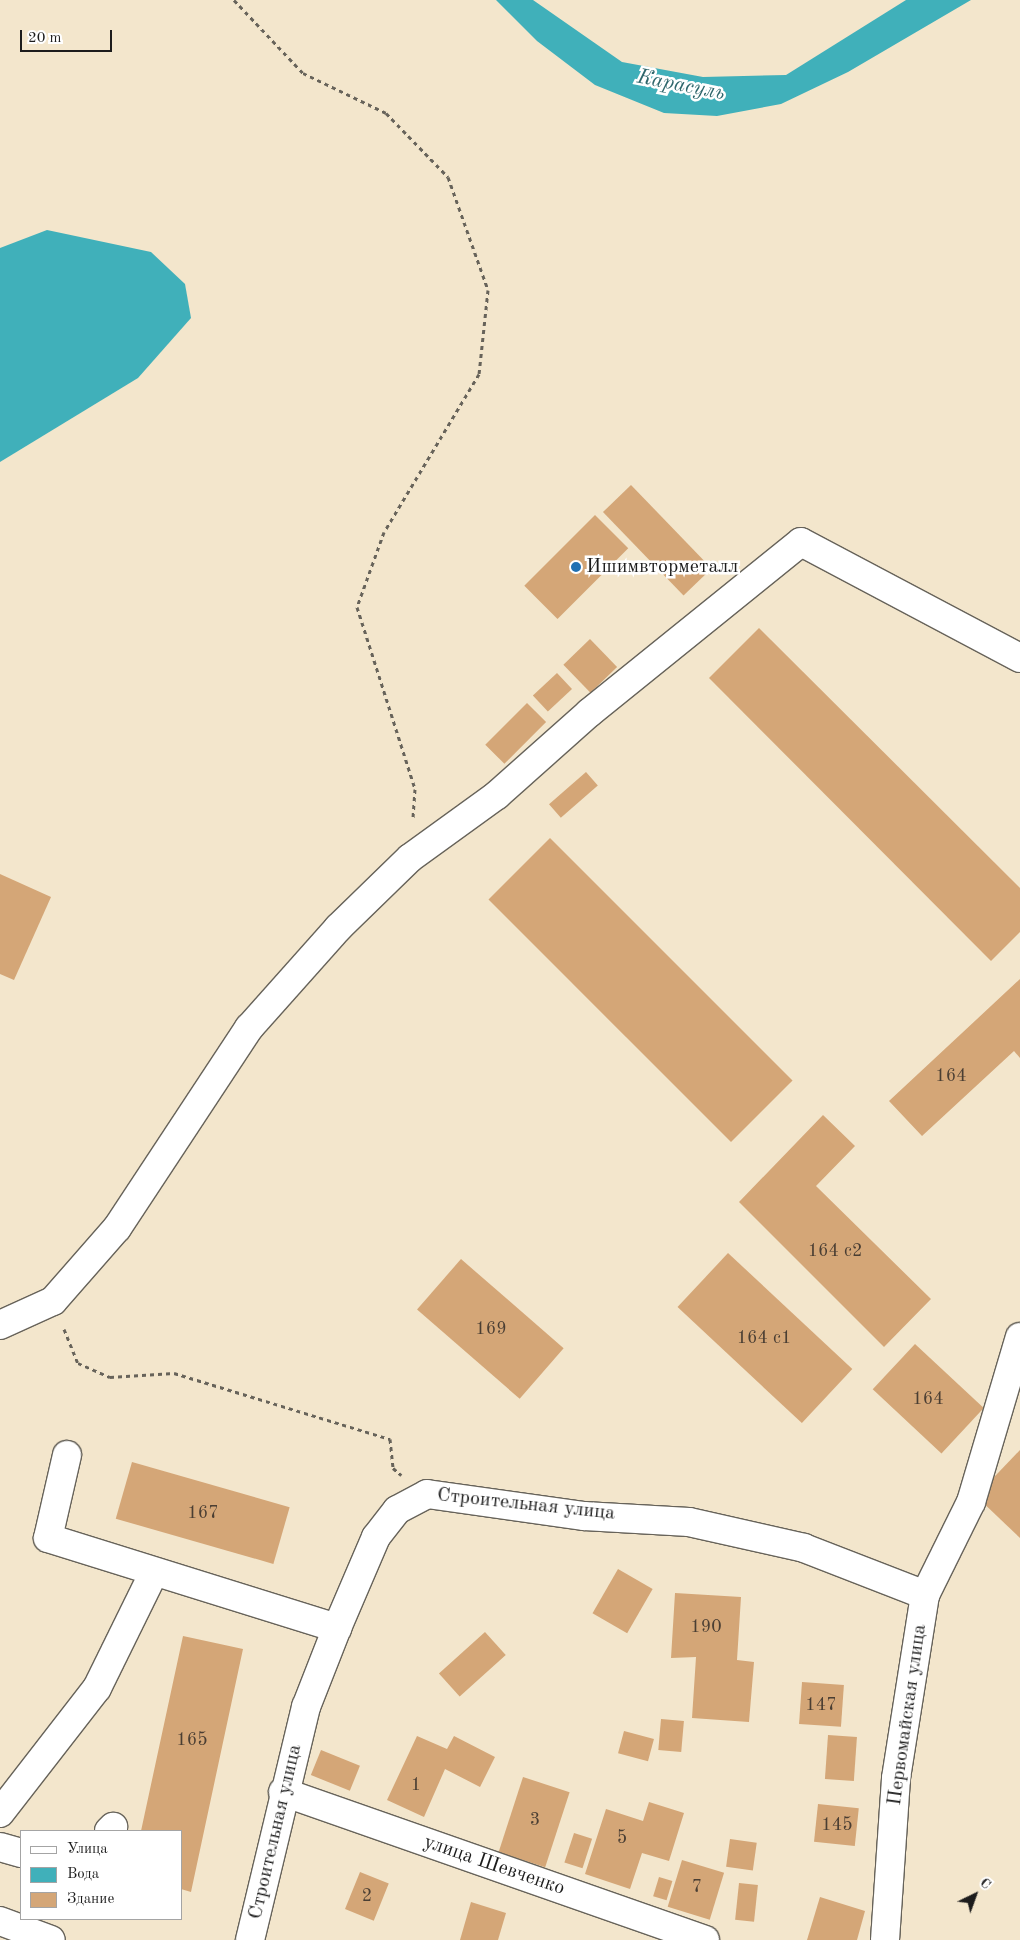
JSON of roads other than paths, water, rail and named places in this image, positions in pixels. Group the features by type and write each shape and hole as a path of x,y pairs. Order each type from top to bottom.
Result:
{"street":[{"path":"0,1325 53,1300 117,1228 249,1028 338,928 410,858 497,795 589,712 801,542 1020,658"},
{"name":"Первомайская улица","path":"886,1940 896,1778 925,1595 971,1502 1020,1337"},
{"path":"67,1455 48,1538 337,1628"},
{"name":"Строительная улица","path":"250,1940 283,1792 306,1707 337,1628 376,1537 397,1510 427,1494 584,1516 689,1522 804,1548 925,1595"},
{"path":"0,1813 97,1688 154,1572"},
{"name":"улица Шевченко","path":"283,1792 705,1940"},
{"path":"0,1847 20,1853"},
{"path":"0,1921 51,1940"}],"water":[{"name":"Карасуль","path":"496,0 533,0 622,62 703,77 786,75 906,0 971,0 848,72 781,104 717,116 664,113 595,85 537,41"},
{"path":"47,230 151,252 185,284 191,318 138,378 0,462 0,248"}],"place":[{"name":"Ишимвторметалл","path":"576,567"}]}
